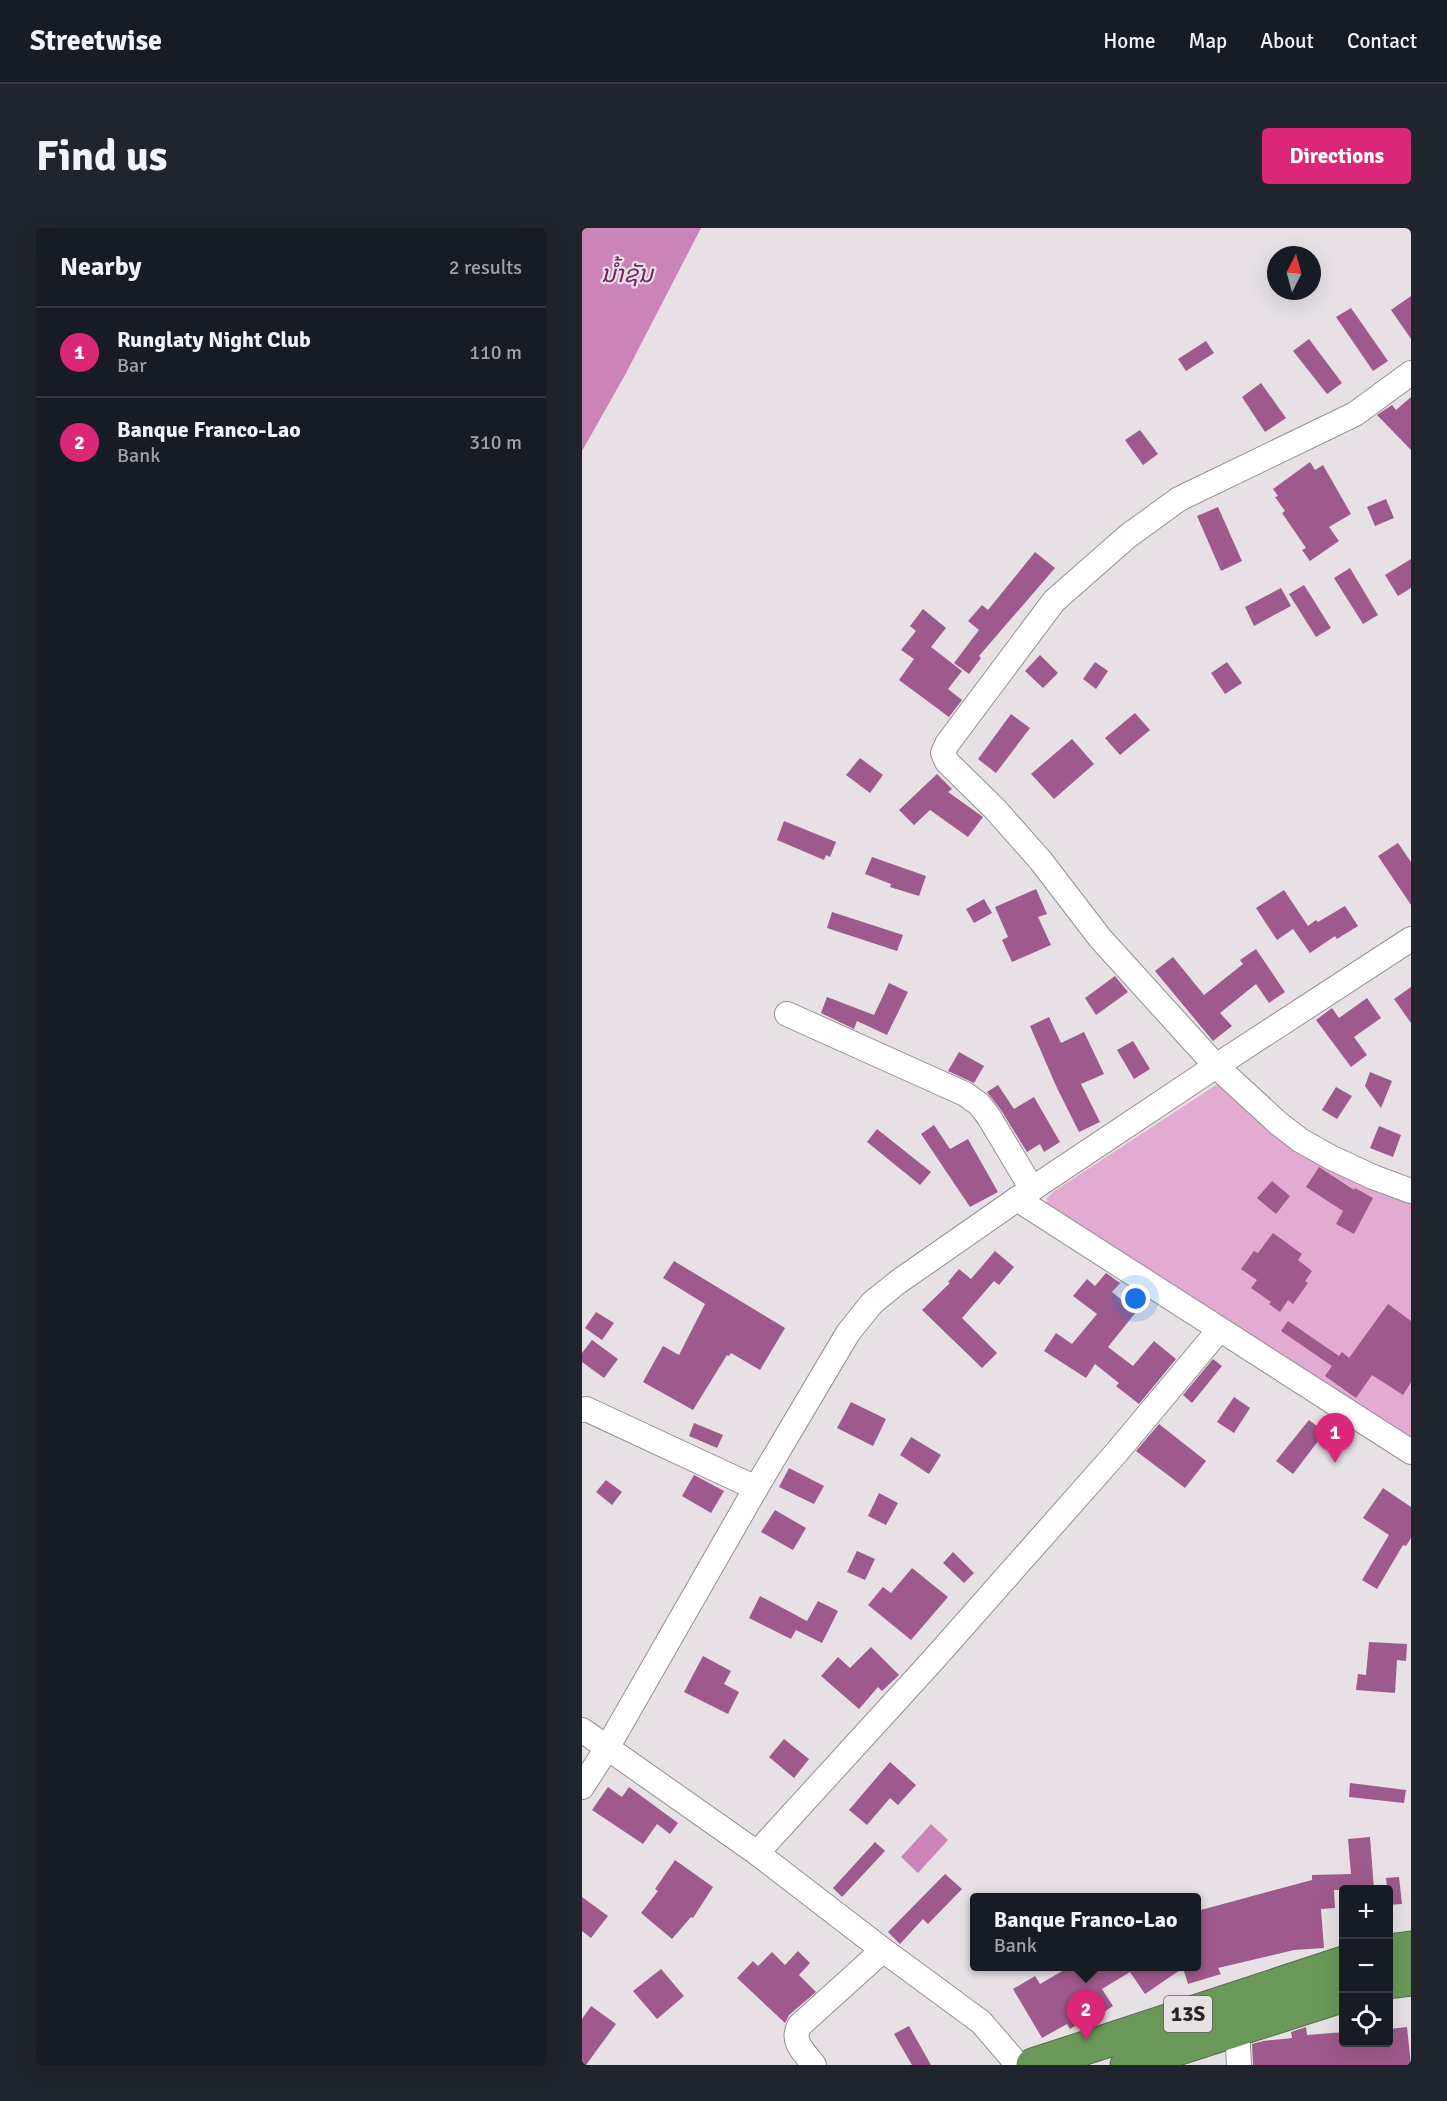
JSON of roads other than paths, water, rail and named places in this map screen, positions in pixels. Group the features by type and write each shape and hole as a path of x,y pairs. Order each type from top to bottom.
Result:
{"highway":[{"path":"1393,1950 1411,1948"},
{"name":"13S","path":"1033,2065 1339,1964"},
{"path":"1393,1981 1411,1979"},
{"name":"13S","path":"1127,2065 1339,1997"}],"street":[{"path":"1411,373 1355,414 1179,499 1128,536 1054,601 946,744 943,753 947,762 995,809 1033,852 1100,938 1216,1066 1300,1140 1373,1178 1411,1191"},
{"path":"582,1787 607,1748 848,1333 872,1303 898,1282 1025,1194 1411,939"},
{"path":"787,1014 972,1099 989,1117 1025,1194 1219,1330 1411,1452"},
{"path":"756,1853 934,1659 1118,1452 1219,1330"},
{"path":"582,1410 586,1409 756,1488"},
{"path":"582,1730 756,1853 981,2022 1018,2065"},
{"path":"814,2065 796,2041 796,2033 800,2026 883,1950"},
{"path":"1237,2029 1239,2065"}],"water":[{"name":"ນ້ຳຊັນ","path":"582,228 701,228 625,375 582,451"},
{"path":"931,1824 948,1840 918,1873 901,1857"}],"place":[{"name":"Runglaty Night Club","path":"1335,1463"},
{"name":"Banque Franco-Lao","path":"1086,2040"}]}
